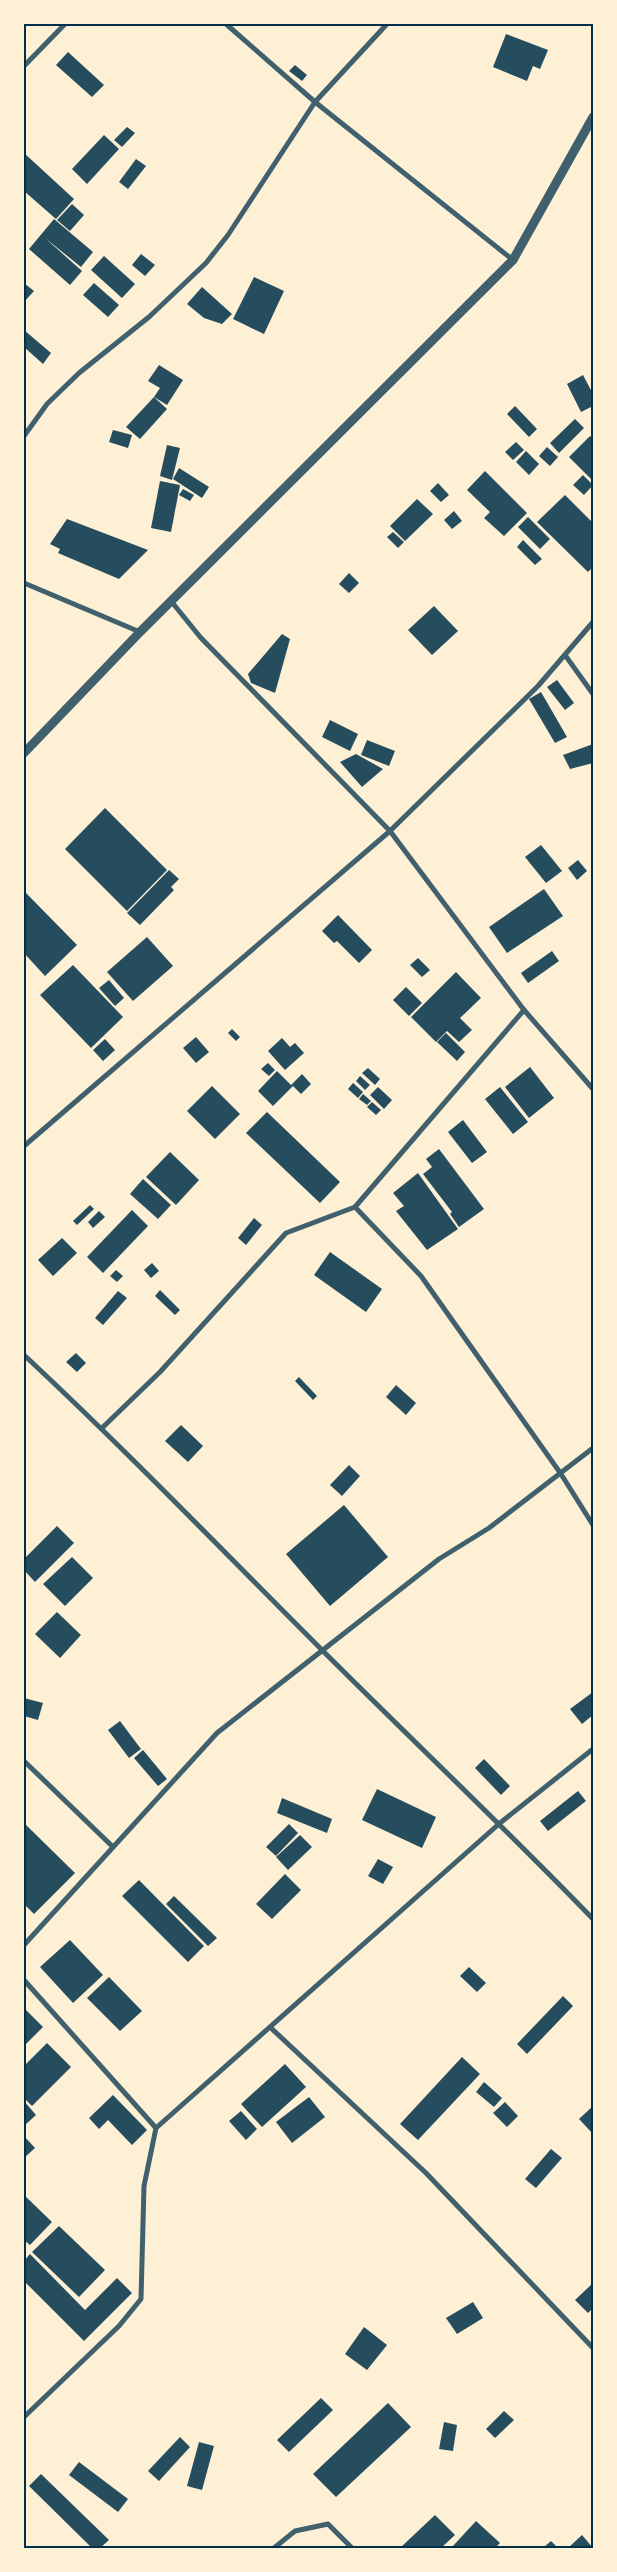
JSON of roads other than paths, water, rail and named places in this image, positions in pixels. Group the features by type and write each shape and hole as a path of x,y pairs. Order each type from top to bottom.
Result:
{"street":[{"path":"24,66 65,24"},
{"path":"226,24 315,102 513,260"},
{"path":"24,436 47,404 79,373 149,317 206,263 228,235 315,102 387,24"},
{"path":"24,753 140,632 513,260 593,117"},
{"path":"24,583 140,632"},
{"path":"171,601 201,638 390,831 524,1010 593,1089"},
{"path":"24,1146 390,831 538,686 593,622"},
{"path":"565,654 593,694"},
{"path":"102,1428 160,1372 286,1234 355,1207 524,1010"},
{"path":"355,1207 420,1276 561,1474 593,1525"},
{"path":"24,1355 102,1428 323,1651 500,1823 593,1919"},
{"path":"24,1944 217,1733 440,1559 489,1528 593,1448"},
{"path":"24,2417 119,2326 141,2299 144,2186 156,2128 500,1823 593,1749"},
{"path":"24,1761 112,1846"},
{"path":"24,1980 156,2128"},
{"path":"271,2028 426,2173 593,2348"},
{"path":"274,2548 295,2531 328,2524 352,2548"}]}
